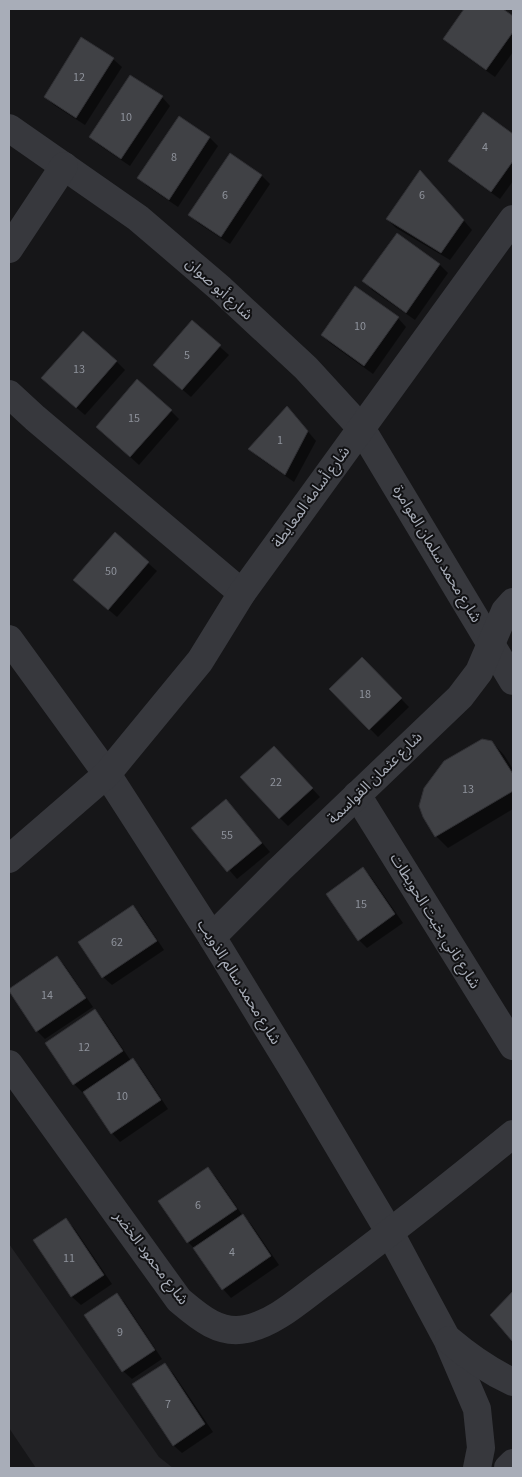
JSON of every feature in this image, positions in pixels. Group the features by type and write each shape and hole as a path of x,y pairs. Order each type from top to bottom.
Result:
{"street":[{"name":"شارع أبو صوان","path":"9,128 138,218 221,289 306,368 361,428"},
{"path":"9,249 64,166"},
{"name":"شارع أسامة المعايطة","path":"9,859 107,774 200,661 242,593 513,219"},
{"path":"9,394 242,593"},
{"name":"شارع محمد سلمان العوامرة","path":"361,428 513,681"},
{"name":"شارع عثمان القواسمة","path":"212,937 460,697 479,672 505,611 513,602"},
{"name":"شارع محمد سالم الذويب","path":"9,638 107,774 212,937 390,1234 448,1339 477,1409 481,1448 476,1468"},
{"name":"شارع ثاني بخيت الحويطات","path":"357,795 513,1046"},
{"name":"شارع محمود الخضر","path":"9,1064 179,1300 212,1325 245,1330 264,1323 288,1308 390,1234"},
{"path":"390,1234 513,1134"},
{"name":"شارع محمد سالم الذويب","path":"448,1339 475,1361 513,1382"},
{"path":"508,1468 513,1463"}],"shaded area":[{"path":"9,1244 159,1457 173,1468 36,1468 9,1428"}],"building":[{"path":"464,9 503,9 513,16 513,32 486,70 443,39"},
{"path":"81,37 114,58 76,118 44,97"},
{"path":"130,75 163,96 121,159 89,137"},
{"path":"483,112 513,134 513,161 491,192 448,161"},
{"path":"179,116 210,137 169,200 137,178"},
{"path":"230,153 262,175 221,237 188,215"},
{"path":"420,170 464,220 441,253 386,219"},
{"path":"397,233 440,264 406,313 362,281"},
{"path":"355,286 399,317 364,366 321,335"},
{"path":"192,320 221,345 182,390 153,365"},
{"path":"83,331 117,361 76,408 41,378"},
{"path":"137,379 172,410 130,457 96,427"},
{"path":"287,406 308,431 285,475 248,449"},
{"path":"115,532 149,562 108,610 73,580"},
{"path":"362,657 402,698 369,730 329,689"},
{"path":"482,739 492,741 513,774 513,791 435,837 419,806 424,788 444,761"},
{"path":"274,746 313,788 279,819 240,777"},
{"path":"226,799 262,843 227,872 191,828"},
{"path":"363,867 395,914 358,941 326,894"},
{"path":"133,905 157,941 102,978 78,942"},
{"path":"57,956 86,998 36,1032 9,989"},
{"path":"95,1009 123,1051 73,1085 45,1043"},
{"path":"133,1058 161,1100 111,1134 83,1092"},
{"path":"208,1167 237,1209 187,1243 158,1201"},
{"path":"243,1214 271,1256 222,1290 193,1248"},
{"path":"66,1218 104,1275 71,1297 33,1240"},
{"path":"513,1291 513,1341 512,1341 490,1315"},
{"path":"117,1293 155,1350 122,1372 84,1315"},
{"path":"165,1363 205,1424 173,1446 132,1384"}]}
